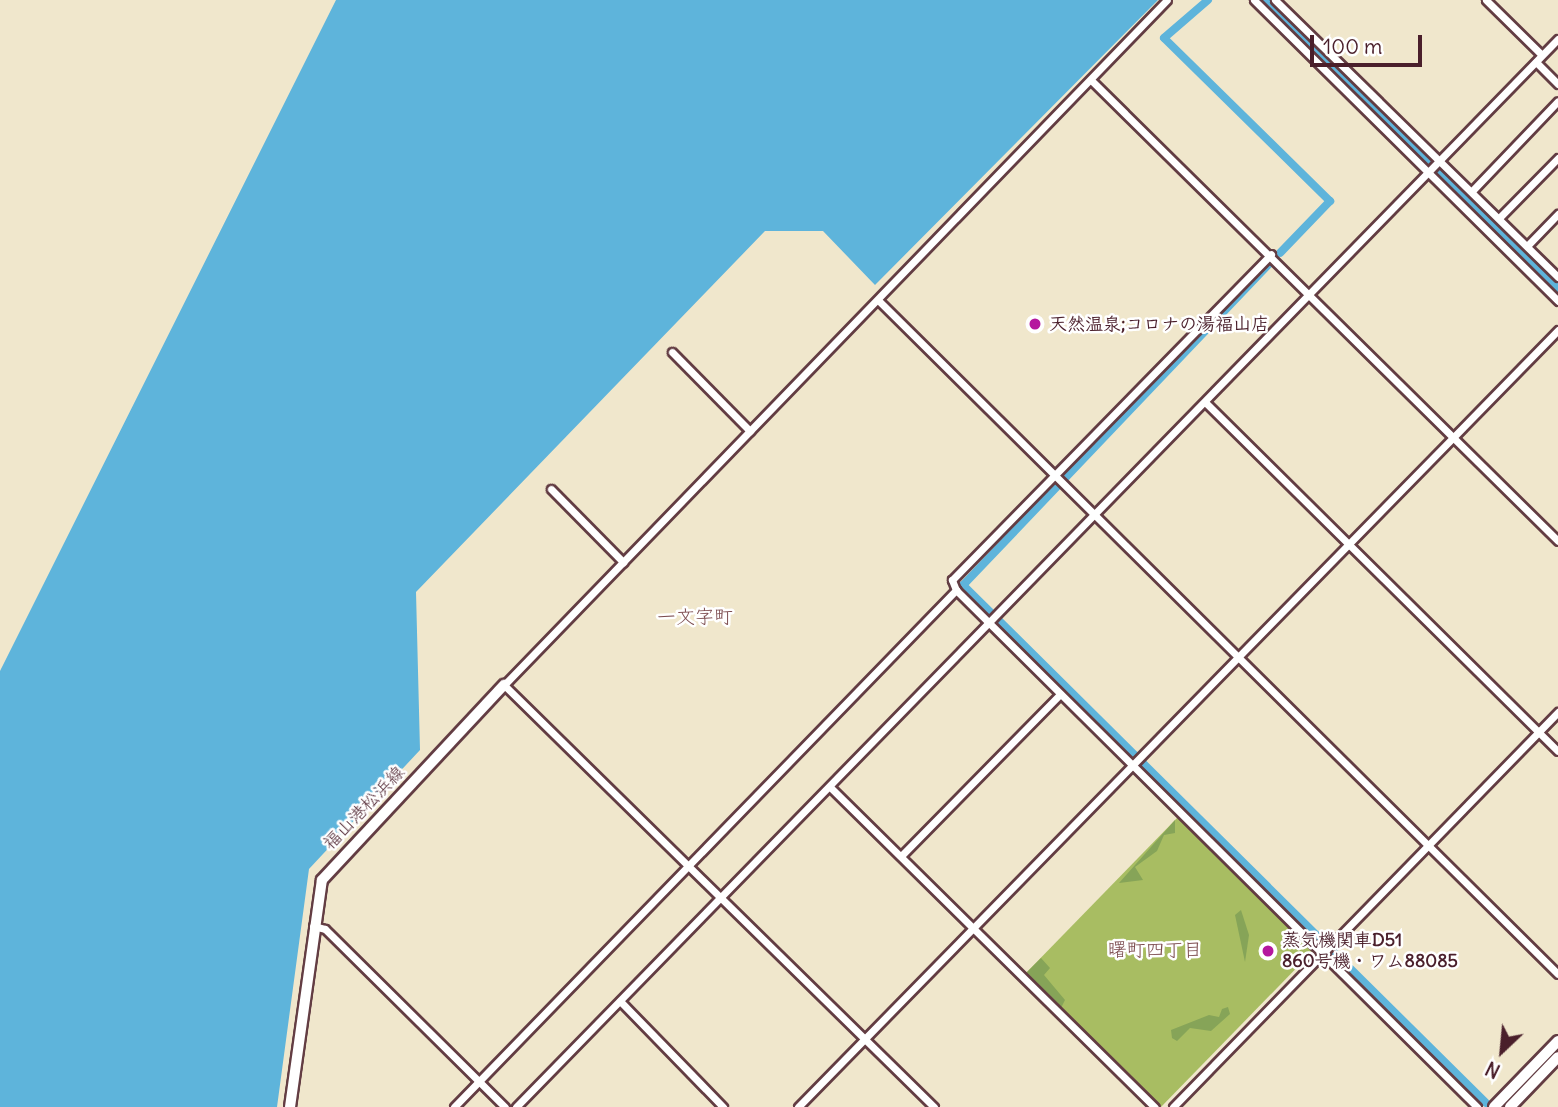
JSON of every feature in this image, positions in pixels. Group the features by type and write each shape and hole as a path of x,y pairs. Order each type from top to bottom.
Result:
{"main road":[{"name":"福山港松浜線","path":"290,1107 311,926 330,866 504,685"},
{"path":"1494,1107 1558,1041"},
{"path":"1510,1107 1558,1057"}],"street":[{"path":"934,1107 863,1039 723,895 504,685 1167,0"},
{"path":"1254,0 1558,302"},
{"path":"1275,0 1557,275"},
{"path":"1486,0 1558,84"},
{"path":"516,1107 1558,39"},
{"path":"1091,80 1271,254 1558,541"},
{"path":"1472,191 1558,101"},
{"path":"1499,218 1558,158"},
{"path":"1527,246 1558,214"},
{"path":"1271,254 1056,477 952,580 956,590 991,622 1060,694 1136,761 1322,953 1477,1107"},
{"path":"878,300 1558,974"},
{"path":"798,1107 1558,330"},
{"path":"672,352 750,431"},
{"path":"1205,401 1558,751"},
{"path":"551,489 623,562"},
{"path":"454,1107 956,590"},
{"path":"901,856 1060,694"},
{"path":"1173,1107 1558,712"},
{"path":"830,786 1155,1107"},
{"path":"311,926 325,929 505,1107"},
{"path":"620,1001 723,1107"}],"green space":[{"path":"1178,817 1314,950 1161,1107 1026,973"},
{"path":"1175,820 1175,833 1164,835 1157,851 1135,867 1143,880 1119,883"},
{"path":"1241,910 1249,935 1245,962 1235,915"},
{"path":"1041,958 1050,968 1044,975 1065,1000 1061,1008 1026,973"},
{"path":"1228,1007 1230,1014 1211,1031 1190,1028 1177,1041 1172,1038 1171,1030 1209,1015 1219,1017 1222,1009"}],"water":[{"path":"336,0 1158,0 875,285 823,231 765,231 416,592 420,750 309,869 277,1107 0,1107 0,671"}],"waterway":[{"path":"1208,0 1164,38 1330,201 1280,253"},
{"path":"1266,0 1558,288"},
{"path":"1269,264 963,585 1486,1103"}],"place":[{"name":"天然温泉;コロナの湯福山店","path":"1035,324"},
{"name":"蒸気機関車D51 860号機・ワム88085","path":"1268,951"}],"district":[{"name":"一文字町","path":"695,617"},
{"name":"曙町四丁目","path":"1155,950"}]}
